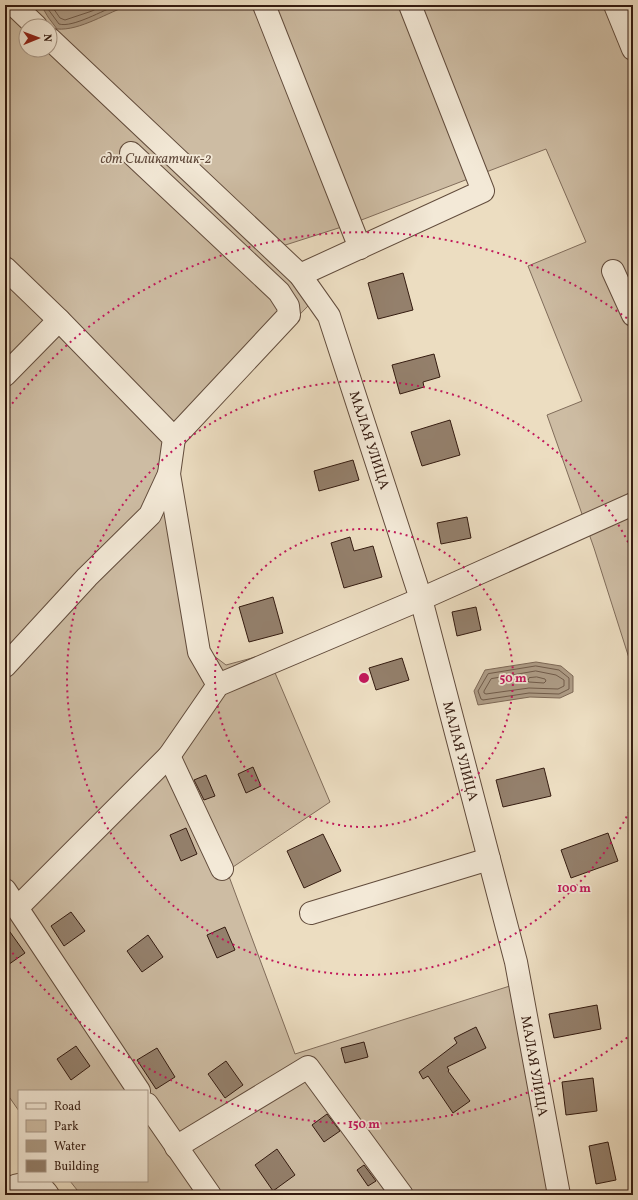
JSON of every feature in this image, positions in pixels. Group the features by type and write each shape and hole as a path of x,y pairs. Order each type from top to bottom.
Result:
{"street":[{"path":"14,5 28,18"},
{"path":"264,5 360,248"},
{"path":"300,275 483,192 410,5"},
{"path":"615,5 633,49"},
{"name":"МАЛАЯ УЛИЦА","path":"58,47 300,275 329,316 421,599 490,859 516,962 559,1195"},
{"path":"5,666 87,577 150,515 169,474 174,438 289,315 288,306 279,292 131,153"},
{"path":"5,268 59,320 174,438"},
{"path":"613,271 633,315"},
{"path":"5,376 59,320"},
{"path":"169,474 199,652 218,685"},
{"path":"18,908 169,756 218,685 421,599 633,504"},
{"path":"169,756 222,869"},
{"path":"311,913 490,859"},
{"path":"5,890 138,1090"},
{"path":"176,1147 308,1067 402,1195"},
{"path":"148,1105 210,1195"},
{"path":"5,1191 19,1184 33,1184 45,1190 48,1195"}],"green space":[{"name":"сдт Силикатчик-2","path":"5,5 633,5 633,657 629,658 594,548 547,415 582,401 528,266 586,242 546,149 351,224 276,248 309,305 176,441 201,646 226,665 267,654 330,802 227,871 295,1054 513,985 550,1195 81,1195 71,1182 148,1182 148,1090 18,1090 18,1110 5,1091"}],"water":[{"path":"41,5 130,5 84,24 66,29 58,29 58,18 48,17"},
{"path":"536,662 561,666 573,676 573,692 560,698 530,697 478,705 474,691 485,670"}],"building":[{"path":"403,273 413,310 378,319 368,283"},
{"path":"434,354 440,377 423,382 424,387 400,394 392,365"},
{"path":"450,420 460,455 422,466 411,432"},
{"path":"353,460 359,480 319,491 314,471"},
{"path":"467,517 471,538 441,544 437,523"},
{"path":"350,537 354,551 373,546 382,577 344,588 331,543"},
{"path":"273,597 283,633 249,642 239,607"},
{"path":"476,607 481,630 457,636 452,612"},
{"path":"402,658 409,680 376,690 369,668"},
{"path":"253,767 261,786 246,793 238,774"},
{"path":"544,768 551,796 503,807 496,780"},
{"path":"206,775 215,796 204,800 194,780"},
{"path":"186,828 197,854 181,861 170,835"},
{"path":"608,833 618,861 571,878 561,850"},
{"path":"323,834 341,871 304,888 287,851"},
{"path":"71,912 85,931 64,946 51,926"},
{"path":"5,925 25,953 5,967"},
{"path":"225,927 235,950 217,958 207,935"},
{"path":"148,935 163,957 142,972 127,951"},
{"path":"597,1005 601,1029 554,1038 549,1014"},
{"path":"476,1027 486,1048 447,1067 449,1070 448,1071 470,1101 453,1113 428,1076 423,1079 419,1072 457,1043 454,1038"},
{"path":"364,1042 368,1057 345,1063 341,1048"},
{"path":"76,1046 90,1066 71,1080 57,1059"},
{"path":"157,1048 175,1077 156,1089 137,1060"},
{"path":"226,1061 243,1085 225,1098 208,1074"},
{"path":"593,1078 597,1111 566,1115 562,1082"},
{"path":"327,1114 340,1131 324,1142 312,1125"},
{"path":"608,1142 616,1180 596,1184 589,1146"},
{"path":"277,1149 295,1175 273,1191 255,1165"},
{"path":"364,1165 376,1181 368,1186 357,1170"}]}
